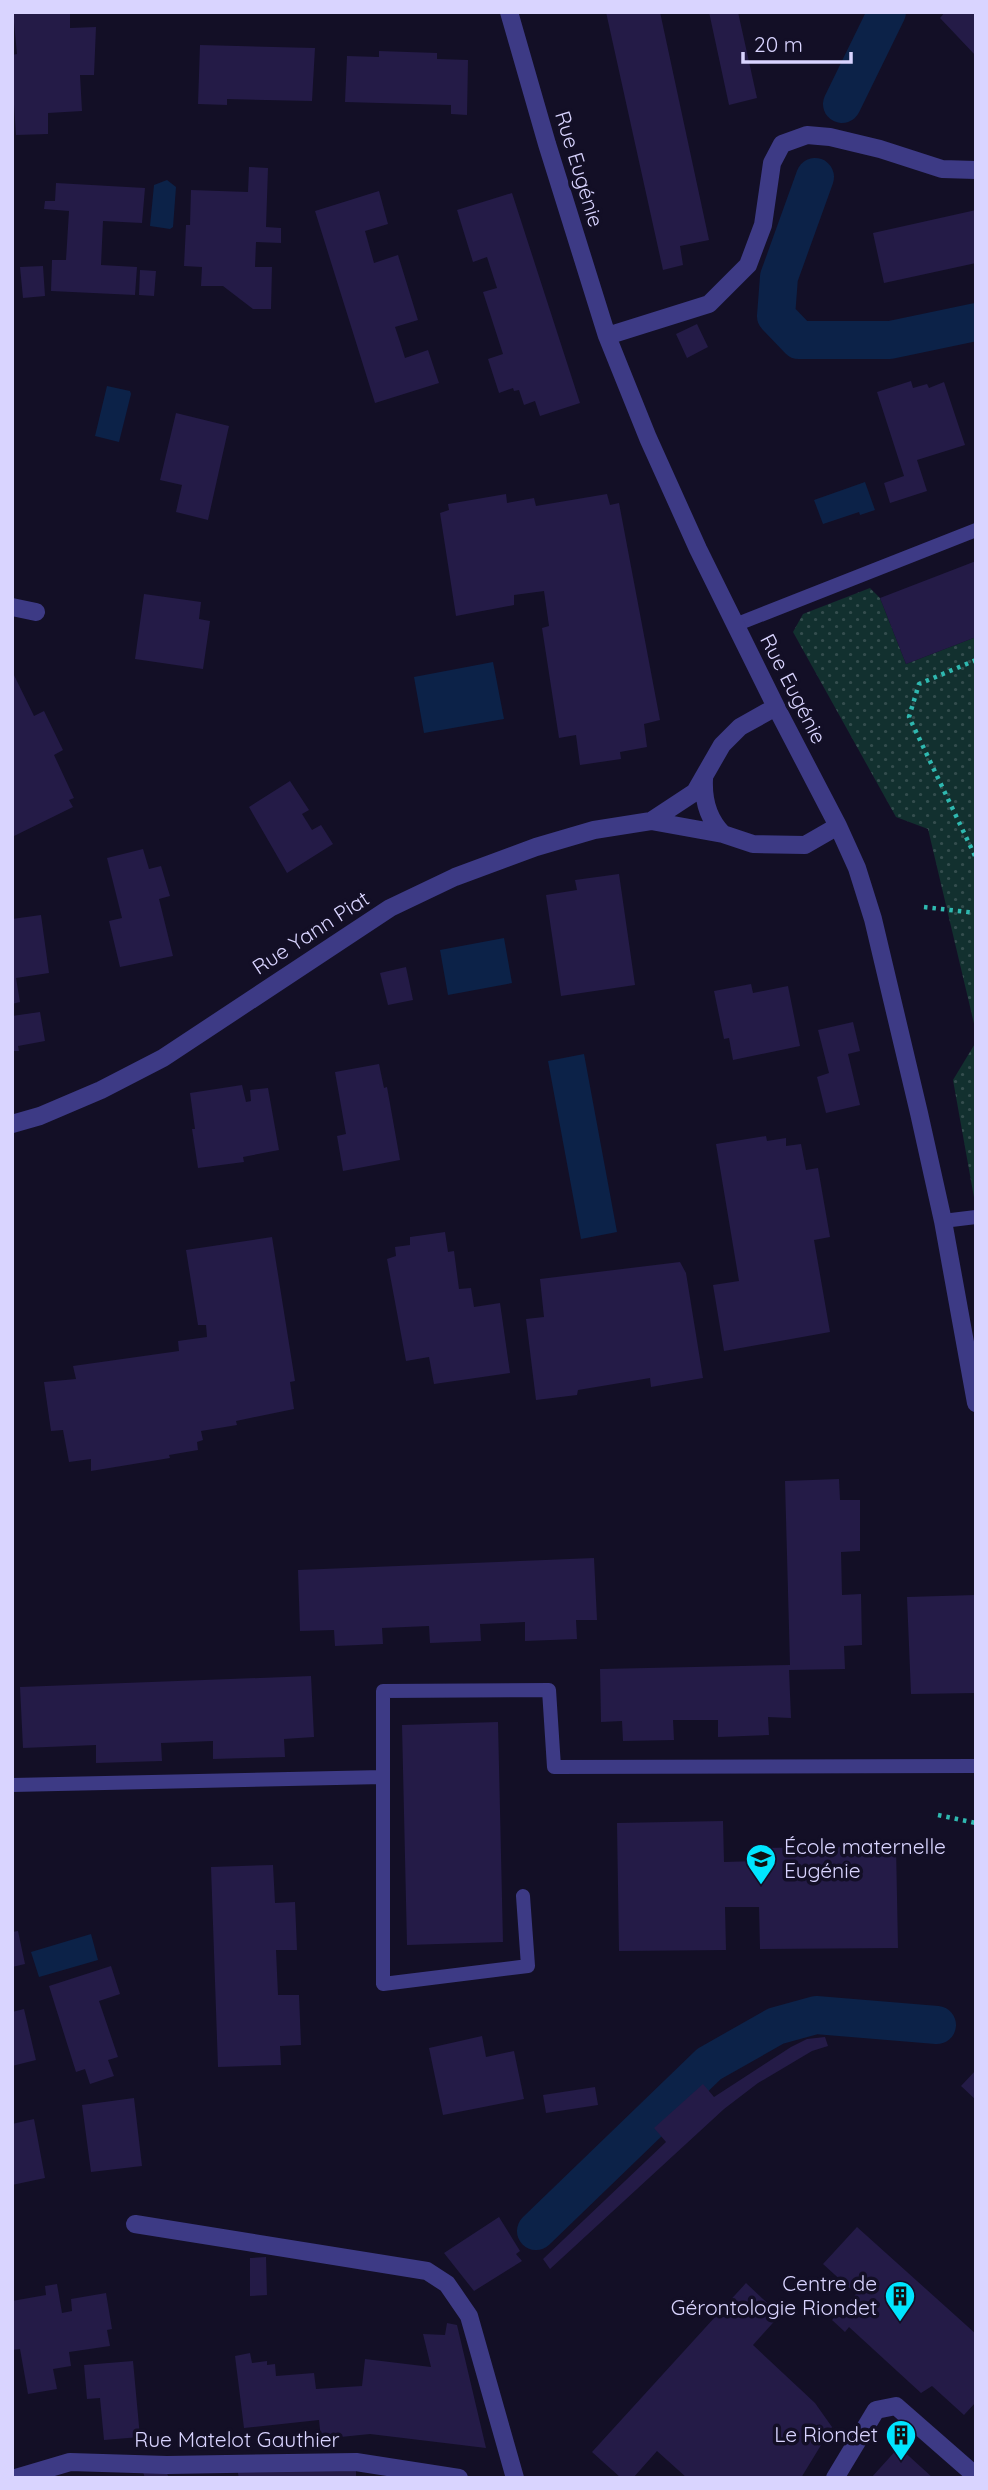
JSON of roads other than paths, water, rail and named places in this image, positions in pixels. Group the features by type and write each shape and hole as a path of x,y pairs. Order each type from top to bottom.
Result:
{"street":[{"name":"Rue Eugénie","path":"509,12 607,336 648,438 735,625 857,868 873,919 943,1221 976,1403"},
{"path":"607,336 709,304 748,265 763,225 772,163 782,144 807,135 830,137 880,149 942,169 976,170"},
{"path":"12,607 36,612"},
{"name":"Rue Yann Piat","path":"652,821 681,804 695,792 722,745 740,727 776,707"},
{"path":"705,775 703,793 708,812 715,826 723,834"},
{"name":"Rue Yann Piat","path":"12,1124 40,1116 101,1090 163,1058 390,908 454,877 536,847 594,830 652,821 723,834 753,844 805,845 838,826"},
{"path":"135,2224 427,2271 446,2284 469,2316 515,2478"},
{"path":"835,2478 876,2410 896,2406 976,2476"},
{"name":"Rue Matelot Gauthier","path":"16,2478 70,2462 167,2465 356,2462 459,2478"}],"lane":[{"path":"735,625 976,530"},
{"path":"943,1221 976,1217"},
{"path":"523,1896 528,1966 383,1984 383,1691 550,1690 554,1767 976,1766"},
{"path":"12,1785 383,1777"}],"water":[{"path":"167,180 176,187 173,227 170,229 150,226 154,185"},
{"path":"107,386 130,391 131,394 119,442 95,436"},
{"path":"865,482 875,510 860,515 859,512 823,524 814,500"},
{"path":"493,662 504,719 424,733 414,677"},
{"path":"504,938 512,983 448,995 440,950"},
{"path":"584,1054 617,1232 581,1239 548,1061"},
{"path":"91,1934 98,1960 39,1977 31,1952"}],"waterway":[{"path":"842,104 887,12"},
{"path":"815,177 779,277 776,316 799,340 890,340 976,322"},
{"path":"536,2231 709,2064 776,2026 816,2015 937,2025"}],"place":[{"name":"École maternelle Eugénie","path":"761,1886"},
{"name":"Centre de Gérontologie Riondet","path":"900,2323"},
{"name":"Le Riondet","path":"901,2462"}]}
